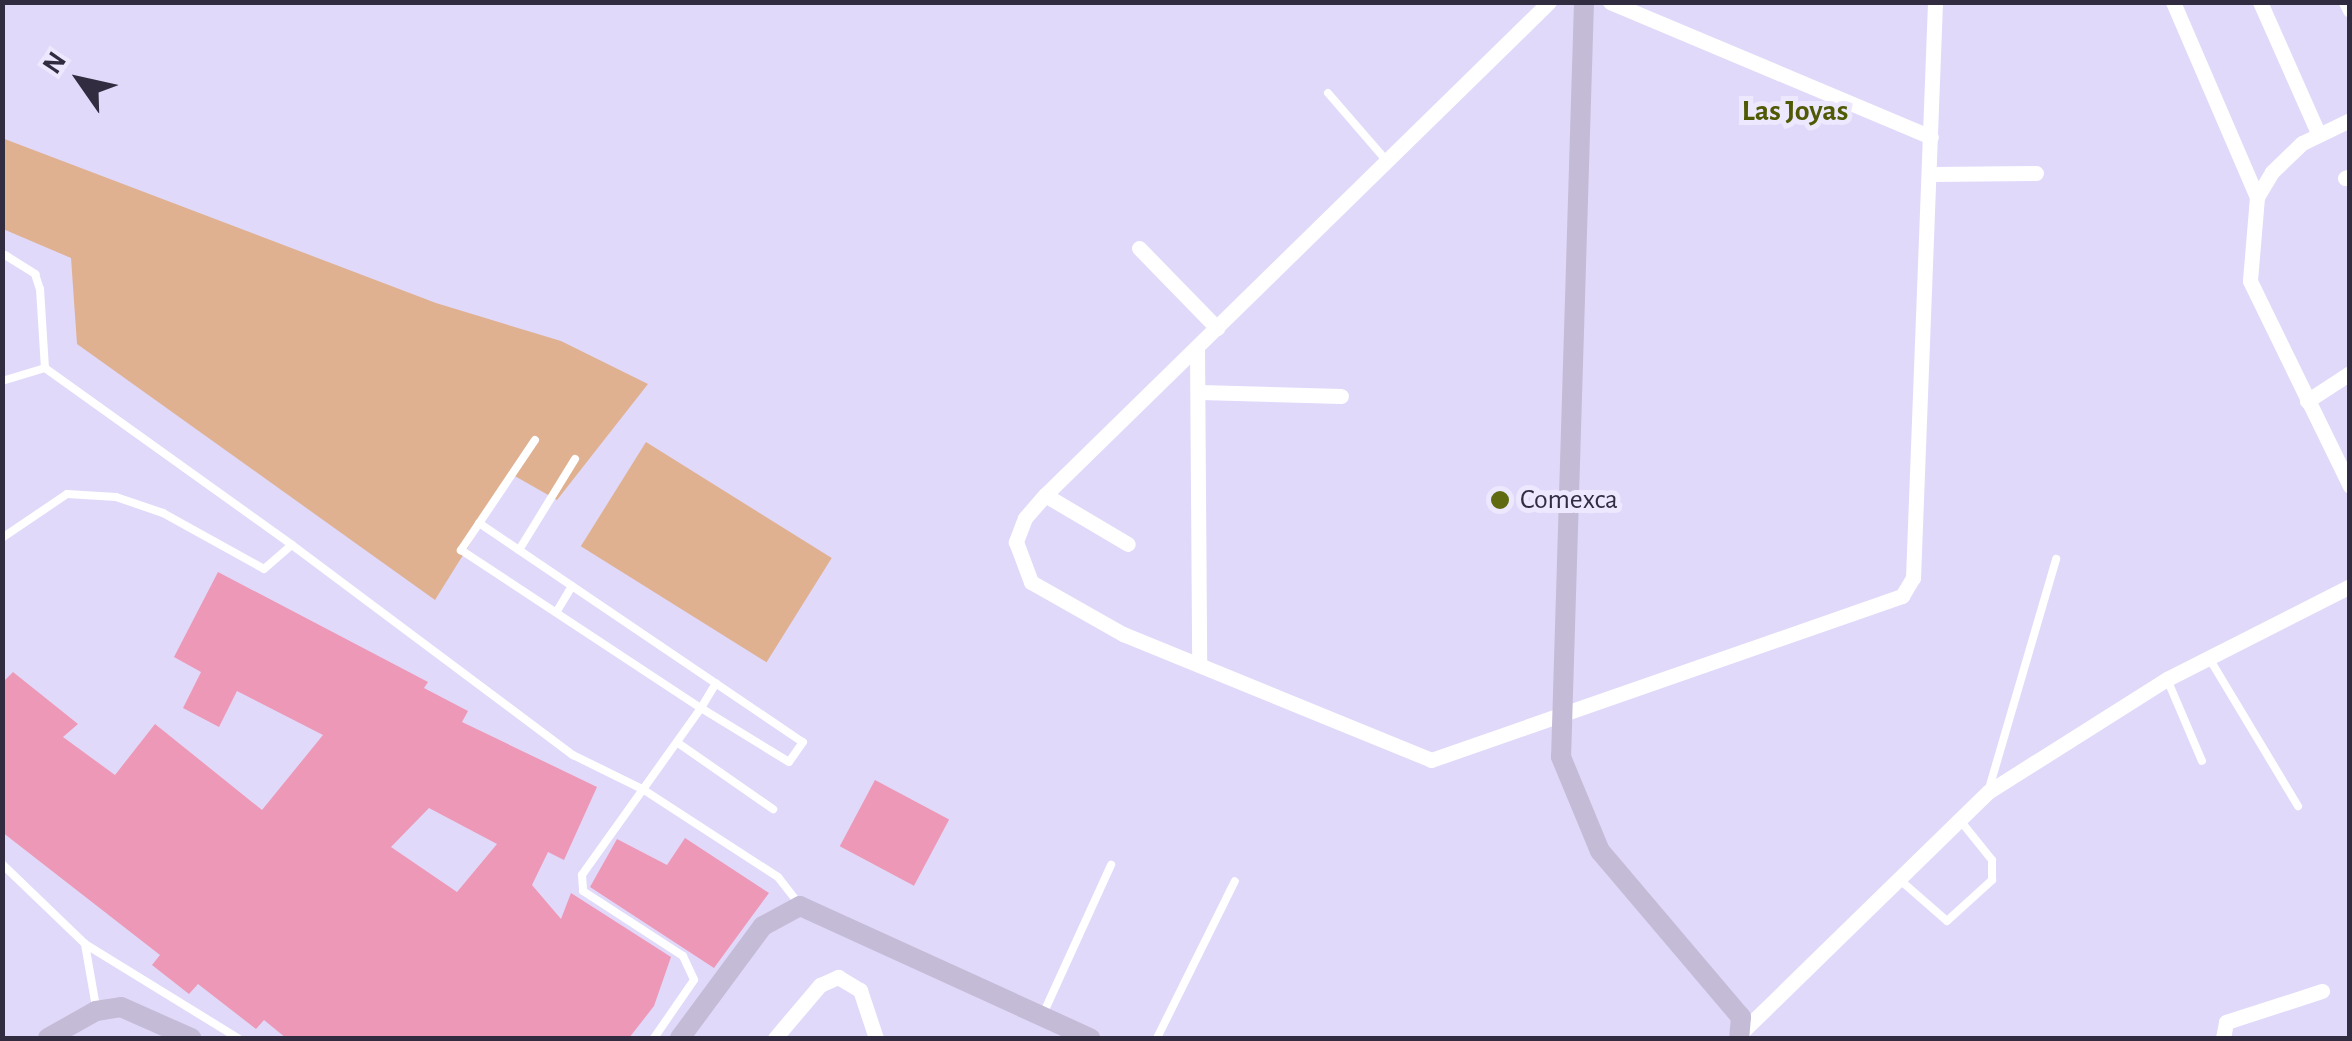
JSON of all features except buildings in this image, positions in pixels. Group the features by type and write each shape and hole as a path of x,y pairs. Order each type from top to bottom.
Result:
{"main road":[{"path":"1584,2 1558,713 1562,758 1582,822 1600,851 1741,1016 1741,1034"},
{"path":"680,1038 763,926 800,906 1090,1038"},
{"path":"48,1038 96,1011 130,1009 191,1038"}],"street":[{"path":"1549,2 1044,495 1025,518 1016,542 1030,582 1123,634 1431,760 1902,596 1910,588 1935,2"},
{"path":"1610,2 1932,137"},
{"path":"2174,2 2257,197"},
{"path":"2260,2 2319,135"},
{"path":"2346,2 2350,10"},
{"path":"2350,120 2319,135 2272,172 2257,197 2250,281 2350,486"},
{"path":"1930,174 2036,173"},
{"path":"1139,248 1217,328"},
{"path":"1198,346 1198,665"},
{"path":"2308,402 2350,372"},
{"path":"1200,392 1341,396"},
{"path":"1044,495 1128,544"},
{"path":"1741,1034 1897,876 1988,792 2166,679 2350,586"},
{"path":"775,1038 834,977 860,990 876,1038"},
{"path":"2224,1038 2226,1022 2322,991"}],"lane":[{"path":"1328,92 1389,162"},
{"path":"5,255 35,274 40,289 45,368"},
{"path":"2,381 45,368"},
{"path":"45,368 292,545 501,706 573,755 644,790 778,877 800,906"},
{"path":"479,524 801,738 803,746 789,762 461,550 535,440"},
{"path":"519,550 575,458"},
{"path":"2,538 67,494 116,497 163,513 264,569 292,545"},
{"path":"1988,792 2056,559"},
{"path":"557,611 572,586"},
{"path":"2208,658 2298,806"},
{"path":"2166,679 2202,761"},
{"path":"654,1038 694,980 683,956 579,886 716,683"},
{"path":"678,742 773,809"},
{"path":"1897,876 1940,921 1956,916 1995,870 1959,819"},
{"path":"2,864 85,944 238,1038"},
{"path":"1042,1016 1111,865"},
{"path":"1157,1038 1235,881"},
{"path":"85,944 96,1011"}],"shaded area":[{"path":"2,138 436,303 561,341 648,384 557,500 513,475 435,600 77,344 71,258 3,229"},
{"path":"646,442 832,558 767,662 581,546"}],"place":[{"name":"Comexca","path":"1500,500"}],"district":[{"name":"Las Joyas","path":"1795,111"}]}
